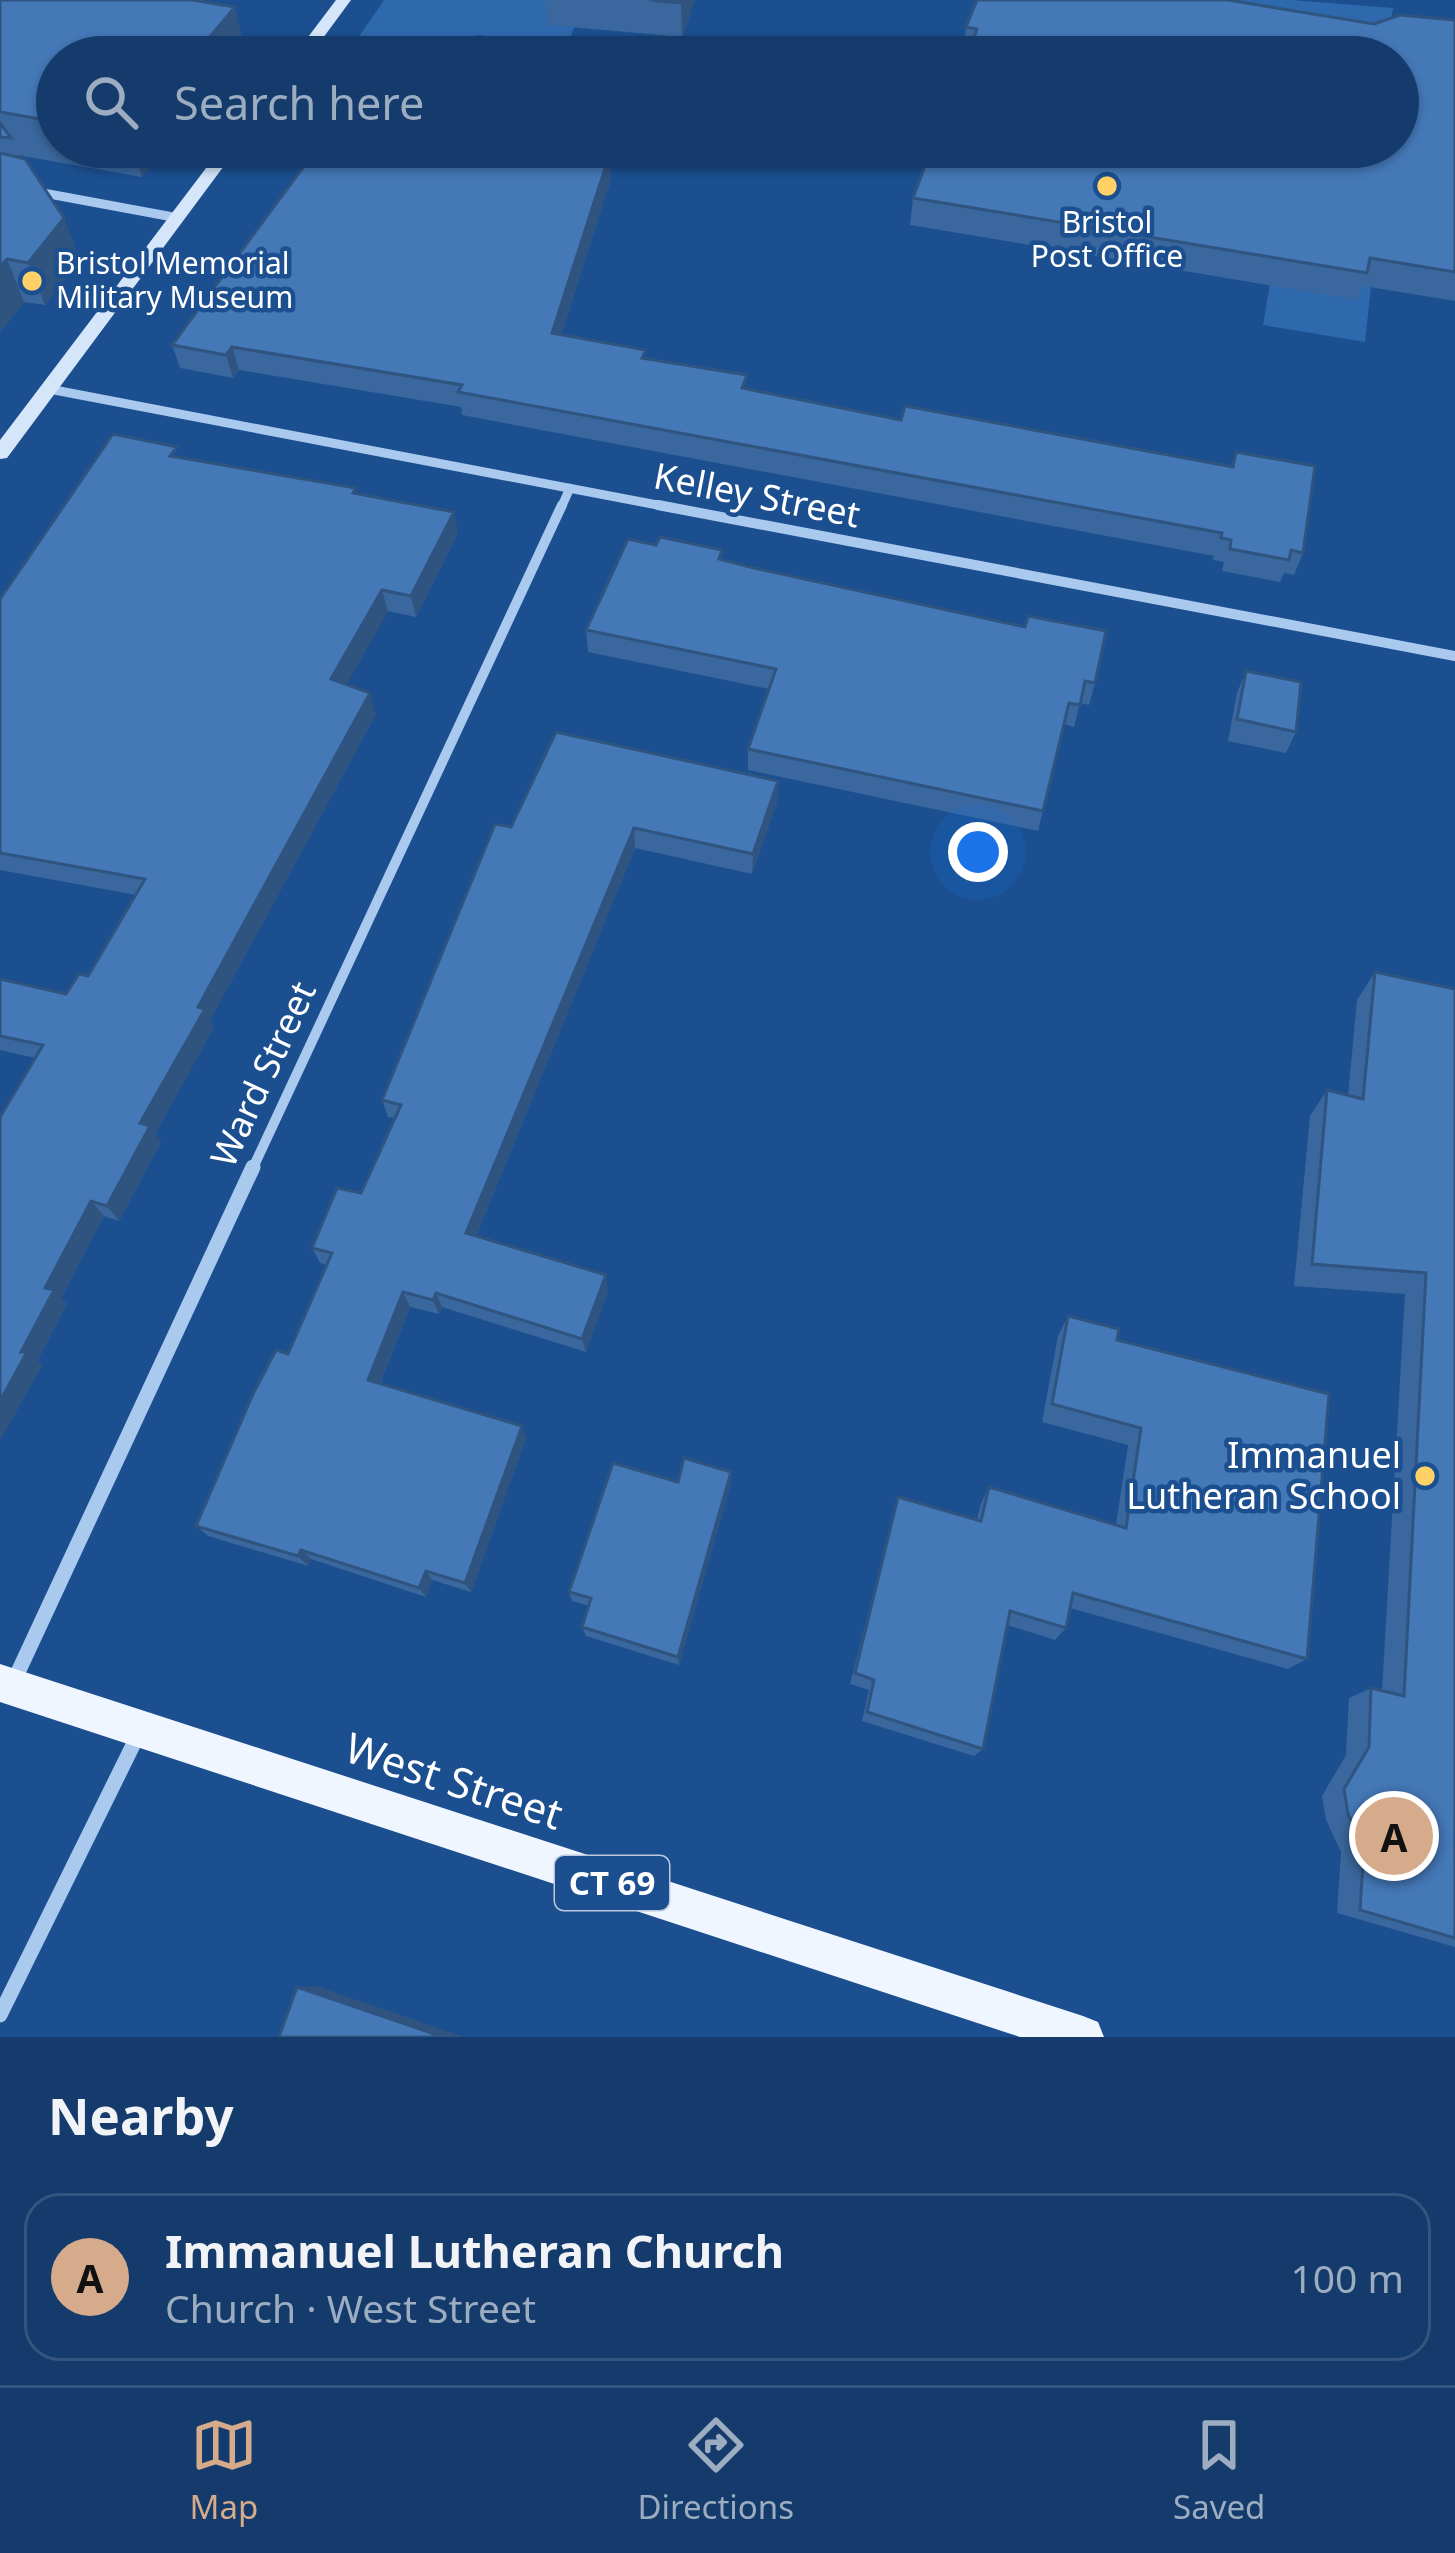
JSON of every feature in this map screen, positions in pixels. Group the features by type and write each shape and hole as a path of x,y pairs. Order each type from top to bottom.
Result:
{"main road":[{"name":"West Street","path":"6,1685 1083,2037"}],"street":[{"path":"317,36 344,0"},
{"path":"0,453 213,168"},
{"path":"0,185 173,217"},
{"name":"Kelley Street","path":"49,389 1455,656"},
{"name":"Ward Street","path":"6,1685 570,488"},
{"path":"0,2015 142,1729"}],"shaded area":[{"path":"384,0 558,0 574,27 571,36 359,36"},
{"path":"1065,0 1291,0 1393,8 1389,36 1220,36"},
{"path":"1276,247 1371,287 1365,342 1263,325"}],"building":[{"path":"0,0 192,0 235,7 211,36 36,36 36,118 0,112"},
{"path":"977,0 1228,0 1374,24 1400,15 1455,20 1455,272 1370,258 1367,273 913,198 924,168 1419,168 1419,36 974,36 977,29 966,27"},
{"path":"0,153 25,159 64,218 28,263 7,259 0,267"},
{"path":"303,168 605,168 552,333 646,350 642,358 747,375 742,388 901,420 905,406 1233,467 1236,452 1315,466 1303,553 1291,550 1289,560 1230,549 1231,540 1221,538 1222,533 458,392 462,385 232,347 226,355 172,345"},
{"path":"113,434 177,447 170,456 356,488 353,493 454,512 411,596 382,590 331,679 370,693 198,1007 205,1009 140,1123 150,1126 107,1206 91,1201 45,1288 54,1290 0,1401 0,1117 43,1045 0,1036 0,979 66,994 79,974 88,976 145,879 0,853 0,599"},
{"path":"660,537 722,550 719,559 754,568 1025,627 1028,616 1106,631 1095,683 1085,681 1080,705 1069,703 1043,811 748,749 776,669 586,630 628,539 656,545"},
{"path":"1246,671 1301,682 1296,732 1237,719"},
{"path":"556,732 778,781 753,854 634,828 466,1233 606,1275 582,1339 436,1293 433,1300 403,1292 368,1380 522,1426 465,1583 426,1571 419,1588 301,1550 298,1556 196,1526 253,1394 276,1350 288,1354 332,1253 312,1248 337,1188 361,1193 401,1105 382,1100 495,824 511,827"},
{"name":"Immanuel Lutheran School","path":"1375,972 1455,989 1455,1938 1360,1910 1364,1848 1348,1814 1344,1789 1369,1747 1371,1688 1404,1696 1426,1273 1312,1264 1327,1090 1363,1099"},
{"path":"1068,1316 1119,1329 1117,1340 1329,1394 1307,1659 1073,1593 1066,1628 1010,1611 983,1749 867,1712 874,1680 855,1673 898,1497 981,1521 989,1487 1126,1528 1141,1428 1052,1404"},
{"path":"684,1458 731,1472 678,1657 582,1627 591,1598 569,1592 613,1463 678,1482"},
{"path":"297,1987 443,2037 279,2037"}],"place":[{"name":"Bristol Post Office","path":"1107,186"},
{"name":"Bristol Memorial Military Museum","path":"32,281"},
{"name":"Immanuel Lutheran School","path":"1425,1476"},
{"name":"Immanuel Lutheran Church","path":"1394,1836"}]}
